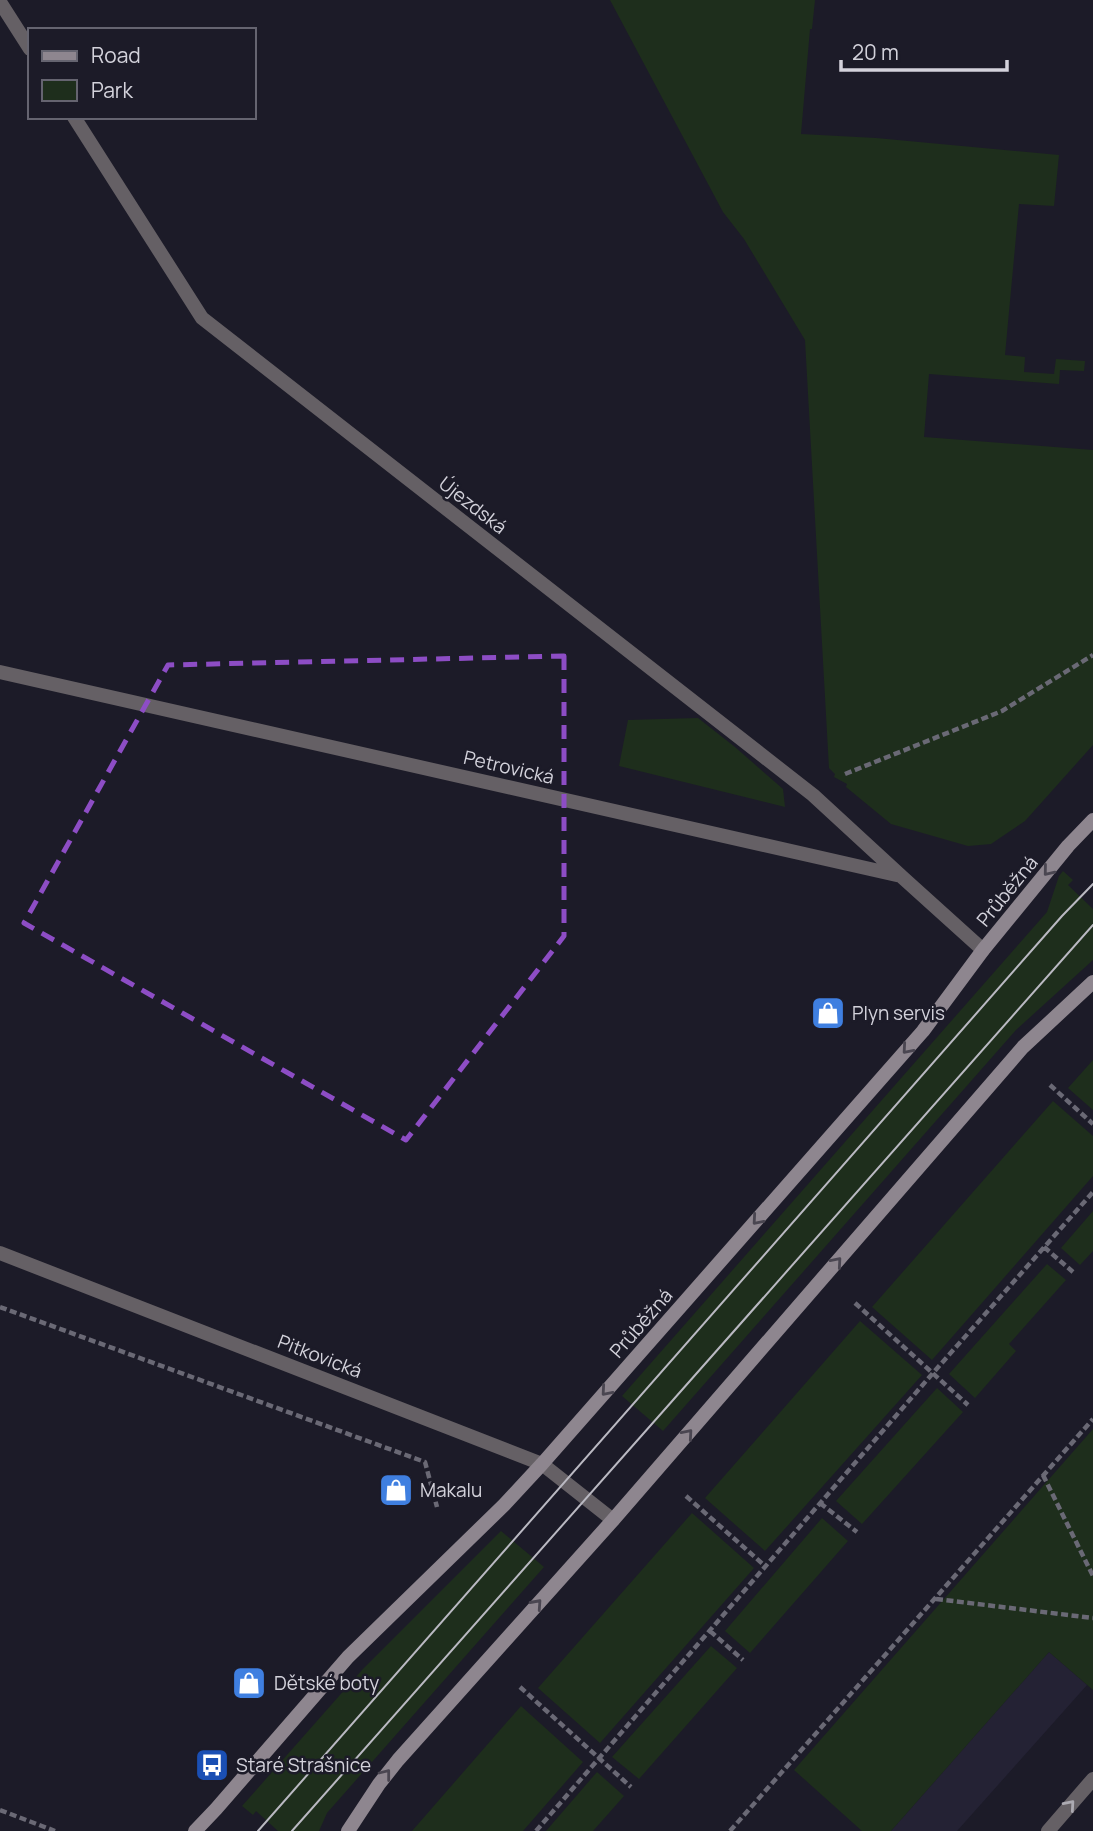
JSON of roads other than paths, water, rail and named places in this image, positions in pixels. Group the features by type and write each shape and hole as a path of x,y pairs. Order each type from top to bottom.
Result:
{"main road":[{"name":"Průběžná","path":"195,1831 348,1657 504,1505 542,1464 923,1031 983,950 1068,846 1093,820"},
{"path":"348,1831 398,1760 613,1520 1023,1047 1093,982"}],"street":[{"path":"0,2 28,46"},
{"name":"Újezdská","path":"75,119 202,318 813,795 901,876"},
{"name":"Petrovická","path":"0,672 901,876 983,950"},
{"name":"Pitkovická","path":"2,1256 542,1464 613,1520"},
{"path":"1048,1831 1093,1779"}],"tram line":[{"path":"258,1831 1093,884"},
{"path":"292,1831 1093,925"}],"place":[{"name":"Plyn servis","path":"828,1013"},
{"name":"Makalu","path":"396,1490"},
{"name":"Dětské boty","path":"249,1683"},
{"name":"Staré Strašnice","path":"212,1765"}]}
